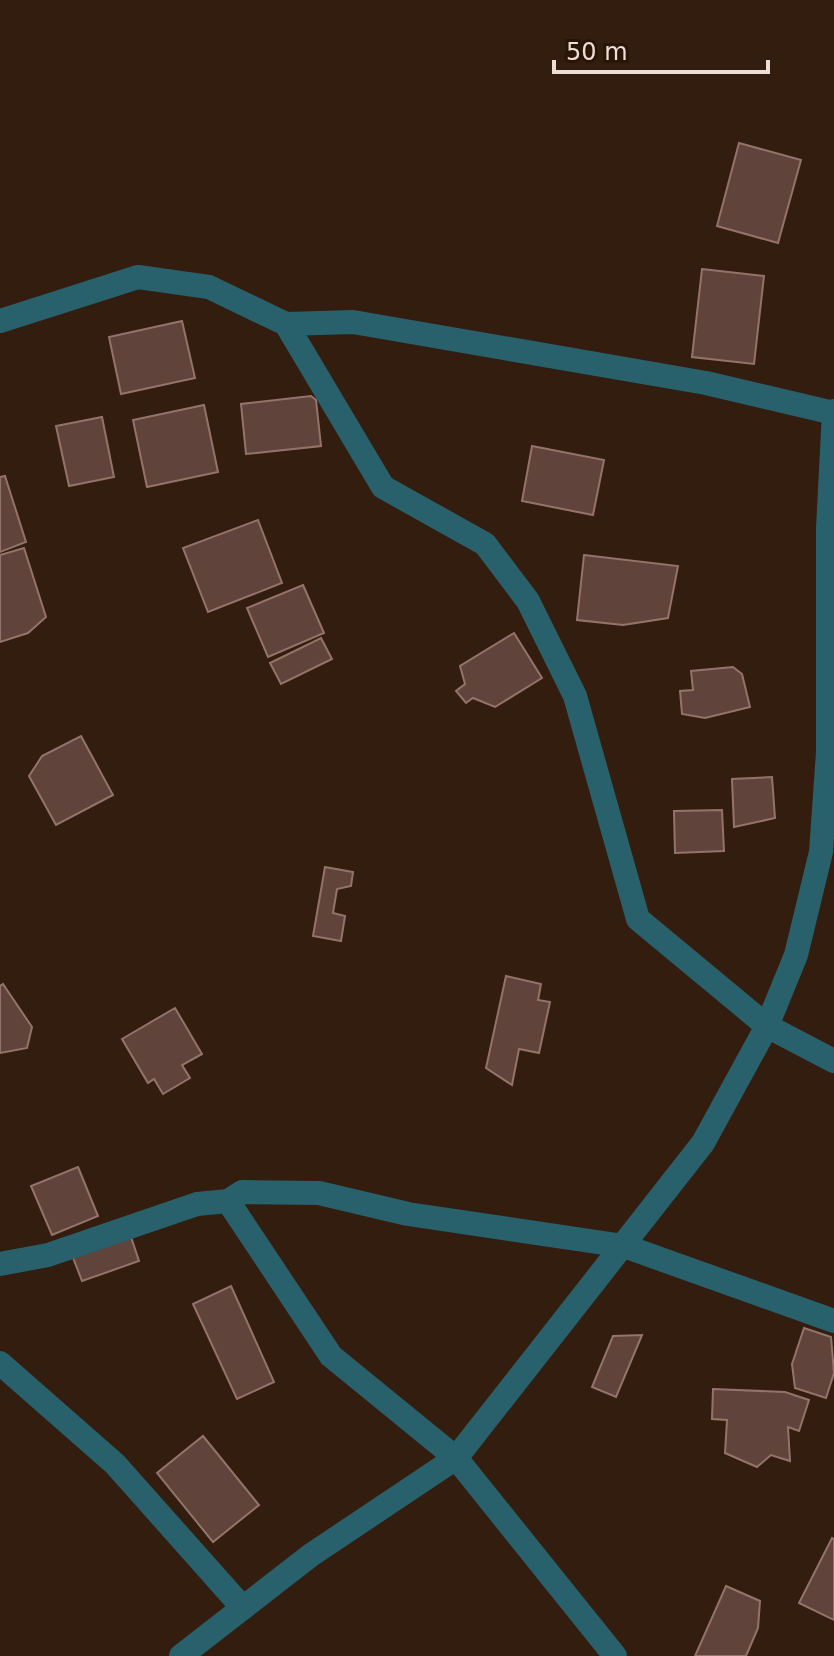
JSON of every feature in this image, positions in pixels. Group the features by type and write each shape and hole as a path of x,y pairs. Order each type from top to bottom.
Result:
{"street":[{"path":"0,321 138,277 209,287 286,324 353,322 706,383 834,412 828,528 828,752 821,852 796,955 767,1026 703,1143 456,1458 311,1555 181,1656"},
{"path":"286,324 383,487 485,544 528,601 575,696 638,919 767,1026 834,1061"},
{"path":"0,1264 48,1255 197,1204 228,1201 242,1192 319,1193 408,1214 624,1246 834,1321"},
{"path":"228,1201 331,1356 456,1458 615,1656"},
{"path":"0,1363 115,1464 243,1608"}],"building":[{"path":"739,143 801,160 778,243 717,226"},
{"path":"702,269 764,276 754,364 692,357"},
{"path":"182,321 195,378 121,394 109,337"},
{"path":"311,396 316,400 321,446 246,454 241,404"},
{"path":"204,405 218,472 147,487 133,420"},
{"path":"102,417 114,477 69,486 56,426"},
{"path":"532,446 604,460 593,515 522,501"},
{"path":"5,476 26,542 0,552 0,477"},
{"path":"258,520 282,583 208,612 183,548"},
{"path":"24,548 46,617 28,633 0,642 0,555"},
{"path":"584,555 678,566 668,618 623,625 577,620"},
{"path":"303,585 324,633 268,657 247,608"},
{"path":"514,633 542,678 495,707 473,698 466,703 456,691 465,684 460,666"},
{"path":"321,638 332,659 281,684 270,663"},
{"path":"733,667 742,674 750,707 705,718 682,714 680,691 693,690 691,671"},
{"path":"81,736 113,795 56,825 29,776 42,756"},
{"path":"772,777 775,818 734,827 732,779"},
{"path":"722,810 724,851 675,853 674,811"},
{"path":"325,867 353,872 351,886 337,889 333,913 345,916 341,941 313,936"},
{"path":"506,976 541,984 538,1000 550,1002 539,1053 519,1049 512,1085 486,1068"},
{"path":"3,984 32,1027 27,1048 0,1053 0,986"},
{"path":"175,1008 202,1054 182,1065 190,1078 163,1094 154,1079 148,1083 122,1039"},
{"path":"78,1167 98,1216 52,1235 31,1186"},
{"path":"130,1234 139,1261 82,1281 72,1255"},
{"path":"231,1286 274,1382 237,1399 193,1304"},
{"path":"804,1328 831,1337 834,1373 826,1398 795,1388 792,1364"},
{"path":"642,1335 616,1397 592,1387 613,1336"},
{"path":"713,1389 785,1392 809,1400 799,1431 788,1427 790,1461 771,1455 757,1467 725,1453 727,1420 712,1419"},
{"path":"203,1436 259,1505 213,1542 157,1473"},
{"path":"834,1539 834,1620 799,1603"},
{"path":"726,1586 760,1601 758,1628 746,1656 695,1656"}]}
